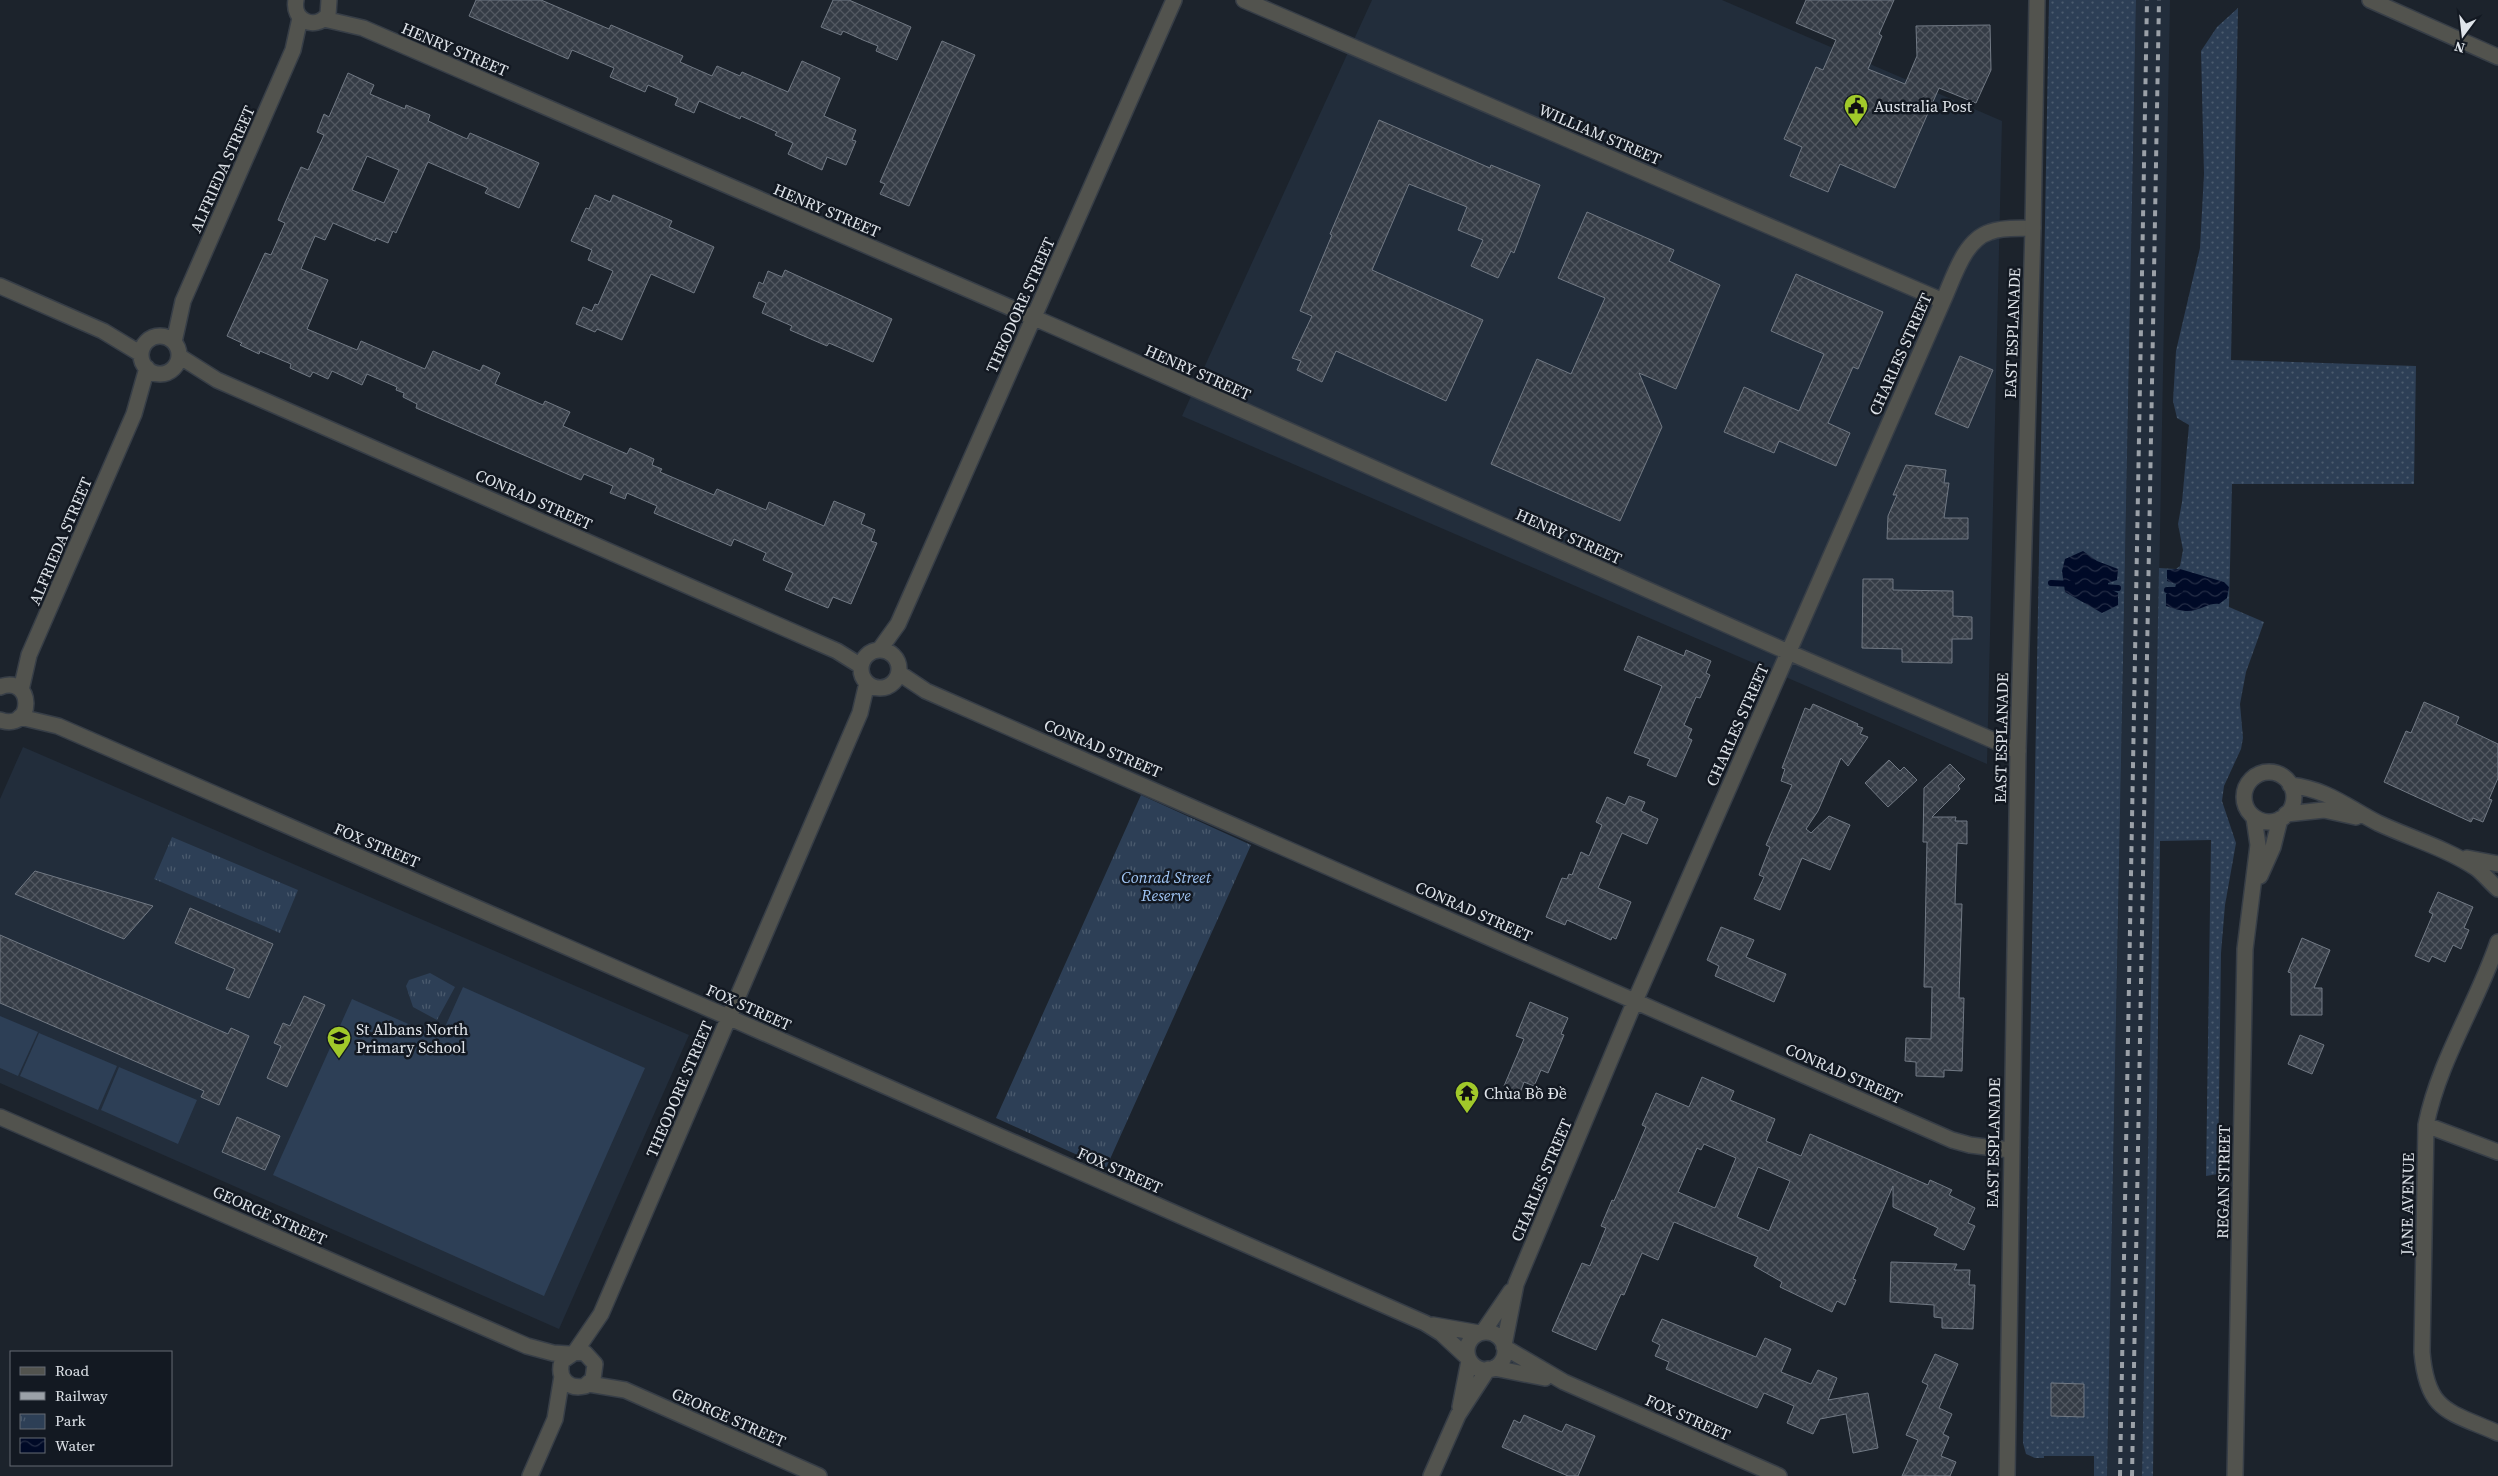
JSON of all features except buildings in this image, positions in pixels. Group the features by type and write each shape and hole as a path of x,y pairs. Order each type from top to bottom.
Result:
{"street":[{"name":"THEODORE STREET","path":"886,652 1174,0"},
{"name":"WILLIAM STREET","path":"1244,0 1943,300"},
{"name":"EAST ESPLANADE","path":"2007,1476 2010,1150 2018,751 2033,228 2037,0"},
{"path":"2370,0 2498,57"},
{"name":"HENRY STREET","path":"309,9 363,28 1034,318 1788,652 2018,751"},
{"name":"ALFRIEDA STREET","path":"7,723 24,714 14,691 293,50 309,9"},
{"name":"CHARLES STREET","path":"1504,1346 1516,1284 1635,1001 1943,300 1965,255 1978,238 1991,231 2033,228"},
{"name":"CONRAD STREET","path":"0,286 863,661"},
{"path":"875,650 886,652 899,663 885,682 861,672 863,661 875,650"},
{"name":"THEODORE STREET","path":"572,1353 601,1314 860,713 885,682"},
{"name":"CONRAD STREET","path":"885,682 926,691 1952,1140 1970,1145 2010,1150"},
{"name":"FOX STREET","path":"14,691 58,726 1425,1323 1441,1333 1469,1360"},
{"name":"FOX STREET","path":"7,723 58,726"},
{"path":"2283,817 2293,801 2290,785 2279,774 2263,773 2255,776 2249,782 2244,795 2244,802 2251,814 2265,822 2324,810 2377,822"},
{"path":"2290,785 2312,788 2331,796 2377,822 2448,853 2476,868 2498,889"},
{"name":"REGAN STREET","path":"2234,1476 2244,970 2246,932 2254,889 2258,846 2254,818 2251,814"},
{"name":"REGAN STREET","path":"2254,889 2273,847 2283,817"},
{"path":"2448,853 2498,864"},
{"name":"JANE AVENUE","path":"2497,945 2440,1077 2431,1101 2426,1124 2422,1352 2426,1381 2430,1392 2440,1404 2454,1414 2498,1433"},
{"name":"GEORGE STREET","path":"0,1117 527,1346 553,1353 572,1353"},
{"path":"2426,1124 2498,1152"},
{"name":"CHARLES STREET","path":"1481,1332 1516,1284"},
{"name":"THEODORE STREET","path":"595,1364 601,1314"},
{"name":"FOX STREET","path":"1425,1323 1481,1332"},
{"path":"1431,1476 1458,1415 1491,1369 1503,1359 1504,1346 1496,1335 1481,1332 1469,1341 1467,1347 1469,1360 1458,1415"},
{"name":"GEORGE STREET","path":"527,1346 561,1374"},
{"name":"FOX STREET","path":"1504,1346 1564,1382 1779,1476"},
{"path":"530,1476 555,1419 562,1361 572,1353 585,1353 595,1364 593,1380 585,1386 555,1419"},
{"path":"1469,1360 1478,1368 1491,1369"},
{"name":"GEORGE STREET","path":"595,1364 625,1390 819,1476"},
{"name":"FOX STREET","path":"1491,1369 1537,1375 1582,1390"},
{"path":"561,1374 567,1384 585,1386"},
{"name":"GEORGE STREET","path":"585,1386 625,1390"}],"shaded area":[{"path":"1372,0 1722,0 2002,121 1987,764 1182,416"},
{"path":"2136,0 2170,0 2149,1120 2142,1476 2107,1476"},
{"name":"St Albans North Primary School","path":"23,747 689,1035 559,1329 0,1083 0,799"}],"green space":[{"path":"2049,0 2136,0 2107,1476 2094,1476 2094,1456 2044,1456 2044,1458 2035,1458 2026,1454 2023,1443"},
{"path":"2238,8 2231,360 2416,366 2414,484 2232,484 2229,607 2264,622 2246,672 2240,704 2243,738 2241,749 2224,786 2222,801 2236,843 2225,905 2221,953 2218,1174 2206,1176 2211,840 2160,841 2153,1476 2142,1476 2159,568 2176,569 2180,566 2183,550 2178,524 2182,502 2189,425 2177,418 2173,401 2176,351 2200,248 2204,174 2201,51 2217,27"},
{"name":"Conrad Street Reserve","path":"1141,795 1251,845 1106,1168 996,1118"},
{"path":"172,837 298,890 280,933 154,879"},
{"path":"430,973 455,987 437,1020 413,1007 406,986 409,980"},
{"path":"463,987 645,1068 544,1296 273,1175 352,999 440,1038"},
{"path":"0,1016 38,1032 18,1076 0,1068"},
{"path":"39,1033 117,1066 98,1110 20,1076"},
{"path":"119,1067 197,1100 178,1144 101,1110"}],"water":[{"path":"2083,551 2097,561 2118,569 2117,580 2108,583 2108,588 2118,593 2118,605 2102,613 2065,592 2062,571 2065,559"},
{"path":"2180,569 2224,582 2229,587 2227,598 2219,604 2209,605 2192,611 2166,606 2166,594 2175,588 2176,584 2167,581 2167,570"}],"waterway":[{"path":"2051,583 2072,584"},
{"path":"2102,587 2118,588"},
{"path":"2167,590 2180,590"}],"railway":[{"path":"2120,1476 2147,0"},
{"path":"2132,1476 2159,0"}],"place":[{"name":"Australia Post","path":"1856,127"},
{"name":"St Albans North Primary School","path":"339,1059"},
{"name":"Chùa Bồ Đề","path":"1467,1114"}]}
